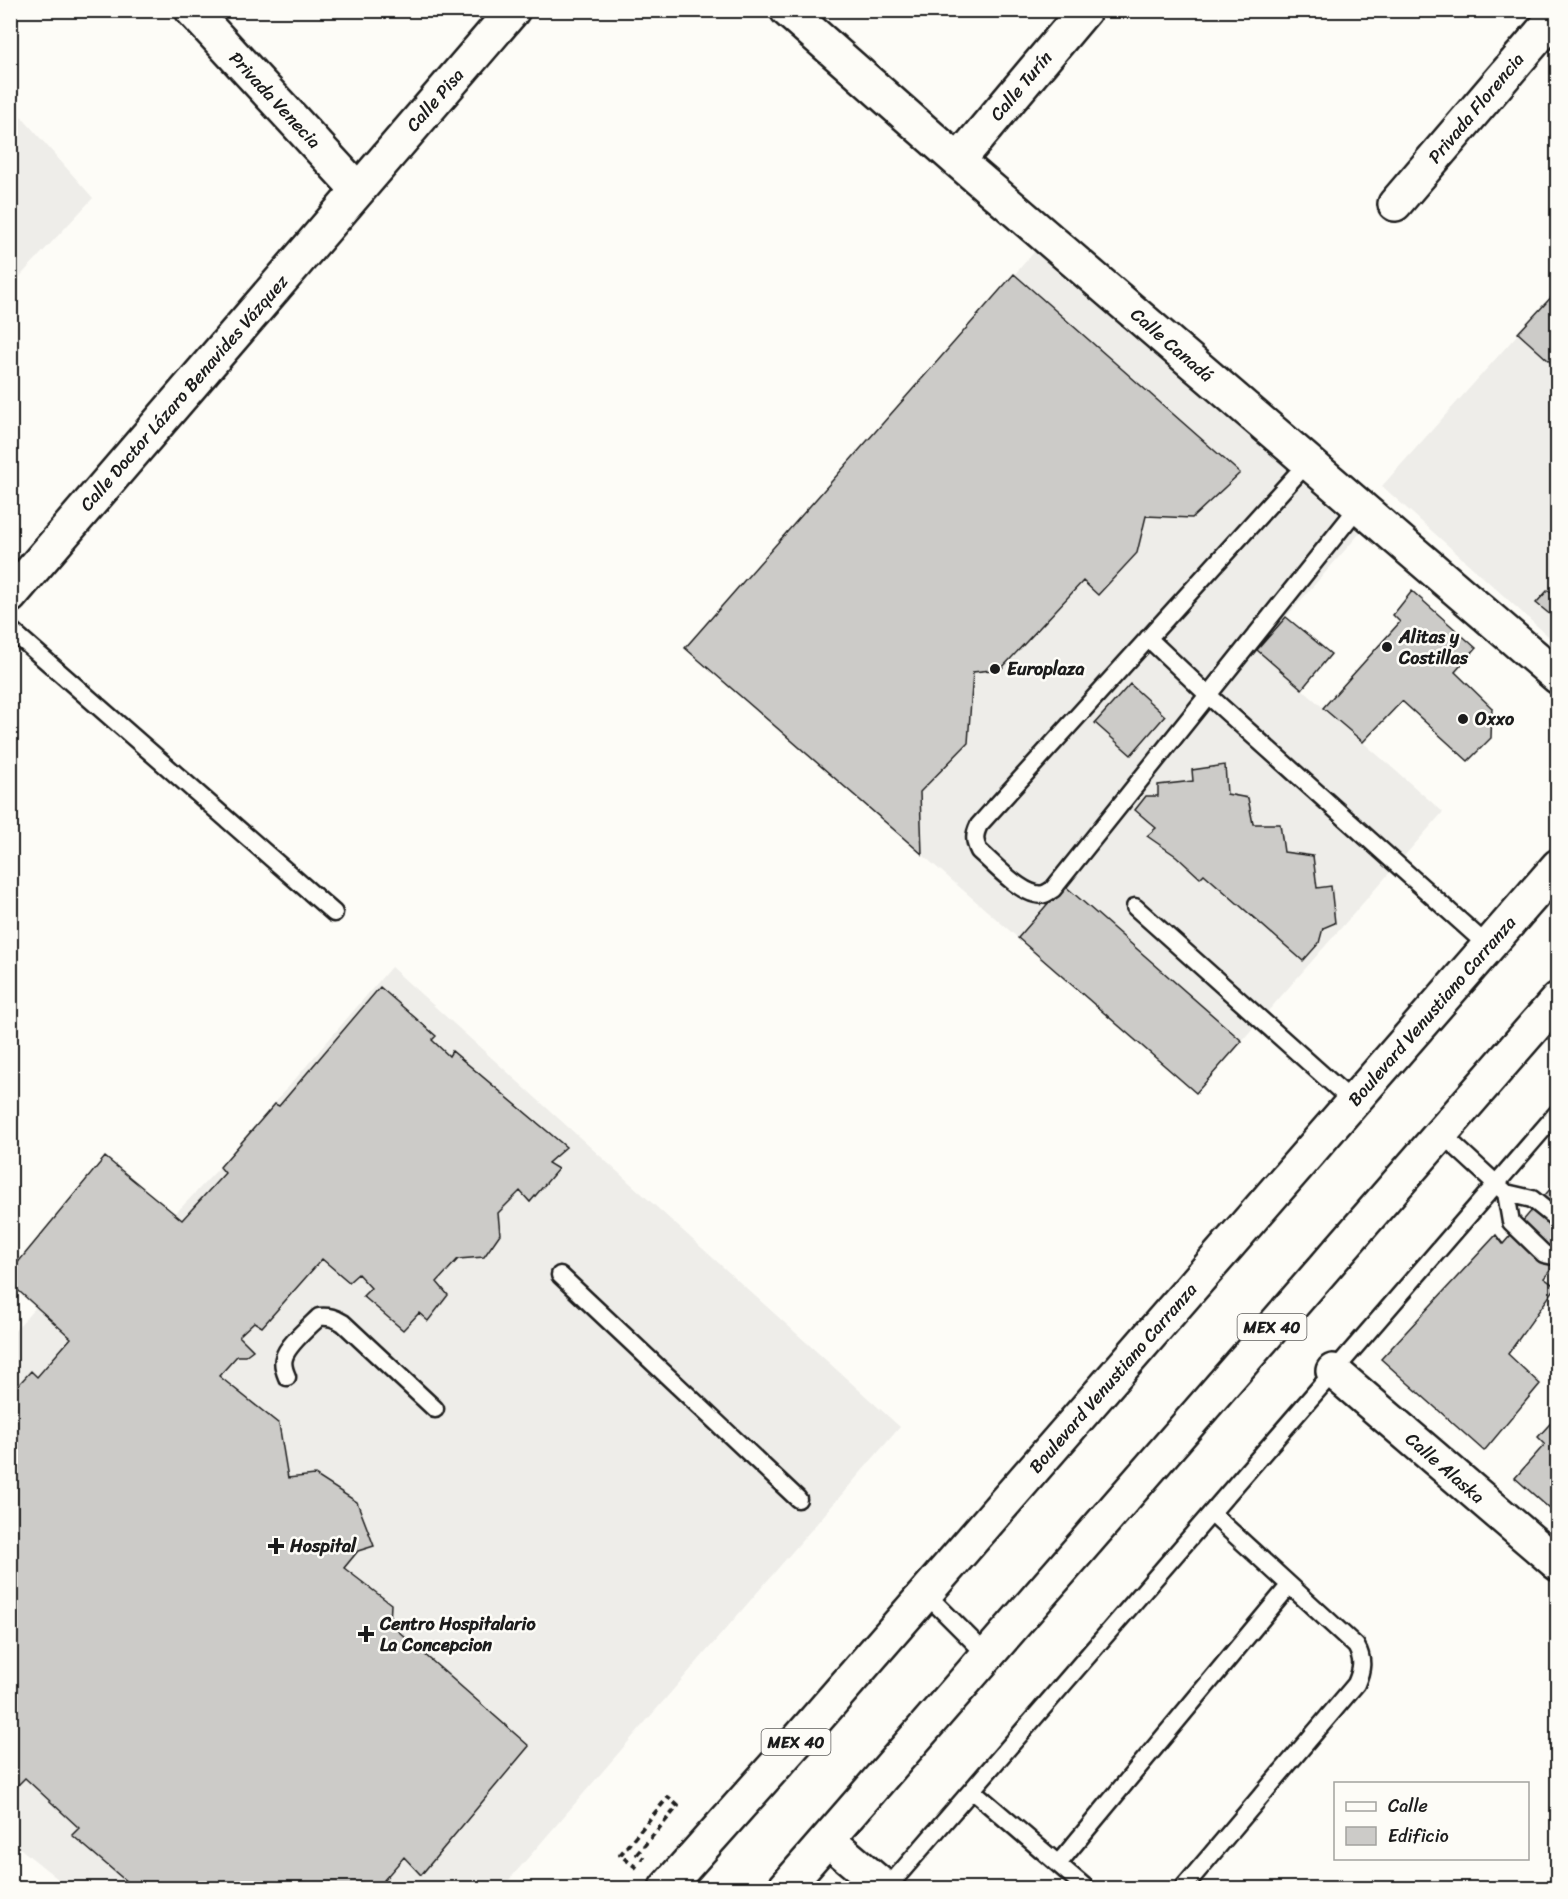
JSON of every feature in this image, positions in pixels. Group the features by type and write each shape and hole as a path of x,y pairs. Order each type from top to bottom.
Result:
{"street":[{"name":"Privada Venecia","path":"192,10 358,190"},
{"name":"Calle Pisa","path":"358,190 513,10"},
{"name":"Calle Canadá","path":"787,10 958,161 1557,677"},
{"name":"Calle Turín","path":"958,161 1085,10"},
{"name":"Privada Florencia","path":"1395,204 1557,13"},
{"name":"Calle Doctor Lázaro Benavides Vázquez","path":"10,596 358,190"},
{"name":"Boulevard Venustiano Carranza","path":"670,1885 1557,866"},
{"name":"MEX 40","path":"785,1888 1557,999"},
{"name":"Calle Alaska","path":"1333,1371 1557,1564"},
{"path":"828,1840 886,1888"}],"lane":[{"path":"1308,462 979,825 975,834 975,844 1023,889 1036,895 1053,889 1359,506"},
{"path":"10,629 334,913"},
{"path":"1148,638 1489,946"},
{"path":"1135,907 1353,1101"},
{"path":"886,1888 1333,1371 1501,1188 1557,1112"},
{"path":"1441,1133 1501,1188 1532,1199 1557,1220"},
{"path":"1501,1188 1511,1222 1544,1254 1557,1257"},
{"path":"560,1275 798,1499"},
{"path":"286,1377 283,1360 287,1351 319,1317 326,1316 343,1323 435,1409"},
{"path":"1183,1888 1356,1684 1363,1657 1356,1646 1211,1514"},
{"path":"1058,1864 1289,1586"},
{"path":"925,1593 987,1655"},
{"path":"972,1790 1086,1888"}],"path":[{"path":"620,1855 668,1797 678,1806 637,1854 670,1885"}],"shaded area":[{"path":"11,105 93,198 10,286"},
{"name":"Europlaza","path":"1036,250 1360,533 1257,650 1443,812 1196,1093 685,648"},
{"path":"1557,290 1557,644 1382,486"},
{"name":"Centro Hospitalario La Concepcion","path":"391,967 900,1427 502,1888 69,1888 11,1841 10,1336 36,1307 10,1272 105,1157 175,1214 220,1167"}],"building":[{"path":"1014,274 1240,473 1192,518 1146,516 1137,553 1098,595 1083,581 1001,669 973,672 968,743 920,792 922,854 685,648"},
{"path":"1558,290 1558,369 1518,333"},
{"path":"1548,590 1558,597 1558,621 1536,603"},
{"path":"1412,591 1476,648 1455,672 1492,708 1491,738 1468,761 1402,701 1363,742 1323,708 1400,622 1393,615"},
{"path":"1286,617 1331,654 1302,689 1257,650"},
{"path":"1130,684 1165,716 1131,755 1095,723"},
{"path":"1225,765 1227,794 1248,798 1253,824 1280,824 1284,852 1313,856 1317,888 1331,886 1335,923 1323,928 1319,943 1303,961 1204,874 1200,878 1176,856 1147,836 1156,828 1135,810 1146,796 1158,796 1158,785 1193,781 1192,770"},
{"path":"1064,885 1242,1041 1196,1093 1018,938"},
{"name":"Centro Hospitalario La Concepcion","path":"380,987 436,1036 432,1040 449,1056 452,1051 566,1147 548,1163 558,1169 530,1202 520,1191 498,1213 500,1234 484,1257 458,1259 437,1282 448,1295 428,1321 419,1313 403,1330 363,1296 371,1288 358,1274 349,1282 322,1259 262,1327 254,1322 239,1336 253,1350 245,1356 237,1356 219,1376 279,1424 288,1478 315,1475 357,1502 374,1546 358,1551 344,1568 391,1604 390,1624 529,1746 421,1875 404,1857 377,1888 134,1888 72,1835 79,1828 25,1778 17,1786 10,1780 10,1394 31,1371 37,1377 71,1338 10,1283 10,1272 105,1157 182,1220 225,1173 220,1167 275,1104 279,1106"},
{"path":"1558,1180 1558,1261 1544,1278 1556,1287 1508,1354 1540,1384 1484,1451 1381,1359 1496,1235 1503,1244"},
{"path":"1558,1415 1558,1516 1515,1478 1545,1444 1538,1437"}],"place":[{"name":"Alitas y Costillas","path":"1387,647"},
{"name":"Europlaza","path":"995,669"},
{"name":"Oxxo","path":"1463,719"},
{"name":"Hospital","path":"276,1546"},
{"name":"Centro Hospitalario La Concepcion","path":"366,1634"}]}
